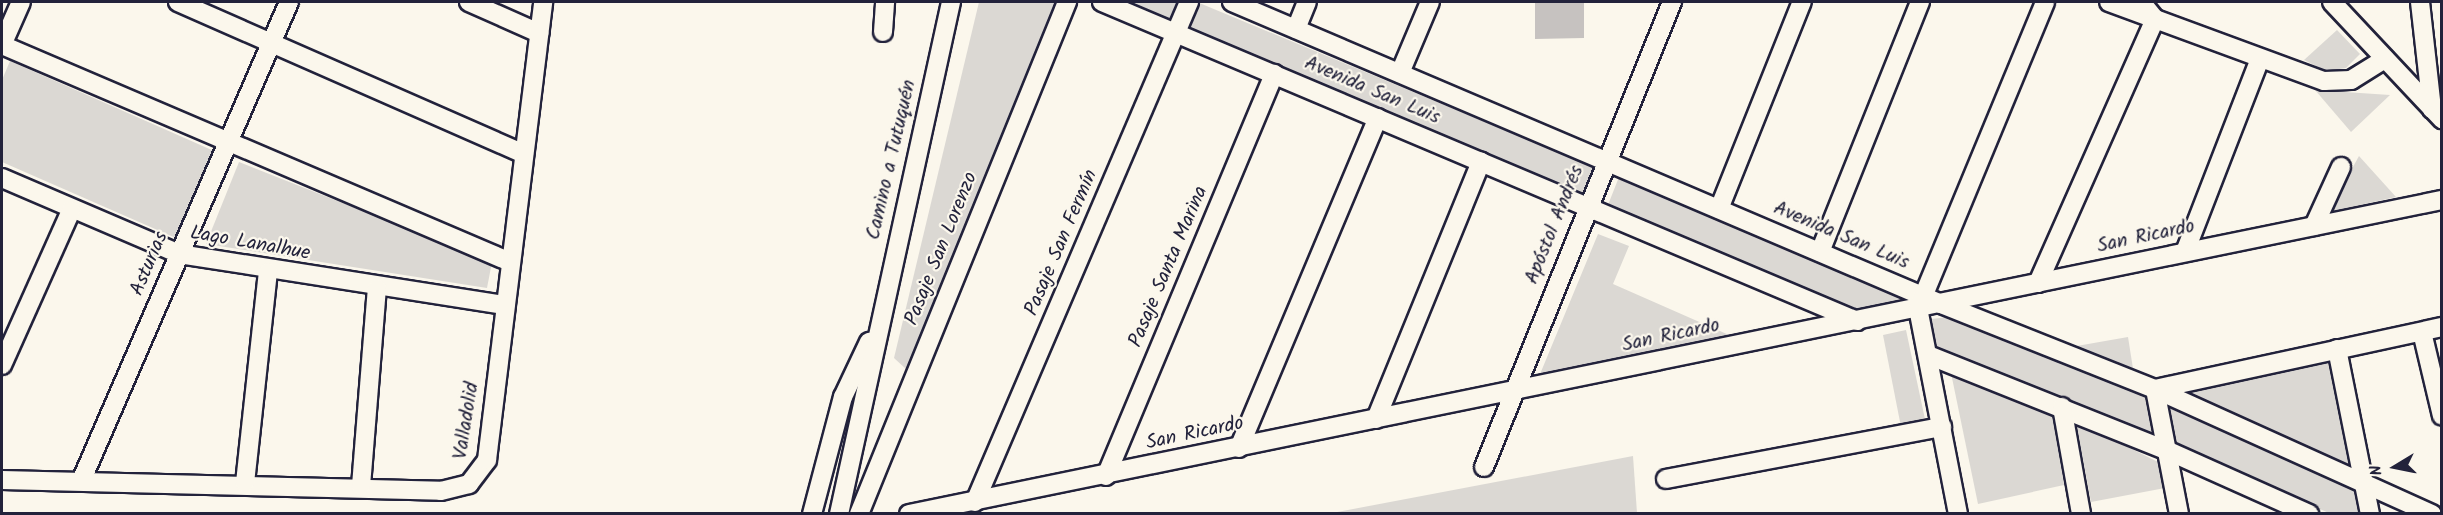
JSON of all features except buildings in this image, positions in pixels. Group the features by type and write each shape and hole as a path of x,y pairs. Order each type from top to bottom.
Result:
{"street":[{"path":"21,2 2,45 227,144 508,261"},
{"path":"178,2 524,154"},
{"name":"Asturias","path":"82,479 289,2"},
{"path":"469,2 539,33"},
{"name":"Valladolid","path":"2,480 82,479 245,483 441,491 469,484 480,473 487,460 508,261 543,2"},
{"path":"883,32 885,2"},
{"name":"Camino a Tutuquén","path":"838,513 866,401 876,328 951,2"},
{"name":"Pasaje San Lorenzo","path":"860,513 1067,2"},
{"name":"Avenida San Luis","path":"1101,2 1857,321"},
{"name":"Pasaje San Fermín","path":"975,502 1189,2"},
{"name":"Avenida San Luis","path":"1232,2 1820,252 1921,302"},
{"path":"1296,29 1307,2"},
{"path":"1400,73 1430,2"},
{"name":"Apóstol Andrés","path":"1484,467 1511,391 1672,2"},
{"path":"1719,209 1802,2"},
{"path":"1820,252 1920,2"},
{"path":"1958,513 1928,355 1921,302 2045,2"},
{"path":"2109,2 2324,81 2359,77 2385,59"},
{"path":"2141,2 2155,19"},
{"path":"2331,2 2437,114"},
{"path":"2420,2 2437,114"},
{"path":"2038,283 2155,19"},
{"path":"2185,252 2260,58"},
{"name":"Pasaje Santa Marina","path":"1106,476 1275,74"},
{"path":"1239,448 1378,118"},
{"path":"1376,419 1481,162"},
{"path":"2314,226 2341,166"},
{"name":"Lago Lanalhue","path":"2,178 71,211 179,254 268,272 377,289 505,305"},
{"name":"San Ricardo","path":"909,513 1106,476 1857,321 1921,302 1941,304 2442,200"},
{"path":"2,364 71,211"},
{"path":"245,483 268,272"},
{"path":"361,486 377,289"},
{"path":"1941,304 2155,389 2365,485 2432,513"},
{"path":"2155,389 2442,327"},
{"name":"Camino a Tutuquén","path":"813,513 843,397 876,328"},
{"path":"2422,332 2442,416"},
{"path":"2337,349 2370,513"},
{"path":"1928,355 2166,450 2271,505 2309,513"},
{"path":"2155,389 2179,513"},
{"path":"2062,408 2081,513"},
{"path":"1666,479 1942,427"}],"shaded area":[{"path":"979,2 1058,2 906,369 894,358"},
{"path":"1112,2 1179,2 1169,26"},
{"path":"1197,2 1596,168 1581,199 1185,27"},
{"path":"2337,30 2360,54 2346,68 2326,71 2304,60"},
{"path":"10,61 214,151 178,239 2,162 2,80"},
{"path":"2315,90 2390,95 2351,132"},
{"path":"2359,156 2396,197 2328,212"},
{"path":"239,162 492,262 487,288 206,244"},
{"path":"1619,177 1907,299 1849,315 1606,210"},
{"path":"1598,234 1629,246 1613,284 1729,335 1538,379"},
{"path":"1949,317 2151,399 2157,437 1946,354 1937,347 1931,319"},
{"path":"1906,330 1926,424 1901,427 1883,335"},
{"path":"2128,337 2134,375 2071,347"},
{"path":"2320,359 2330,364 2352,467 2347,469 2172,391"},
{"path":"1951,373 2052,413 2064,485 1978,504"},
{"path":"2167,407 2356,490 2363,513 2329,513 2172,445"},
{"path":"2076,421 2160,463 2165,488 2091,502"},
{"path":"1633,456 1637,513 1332,513"}]}
